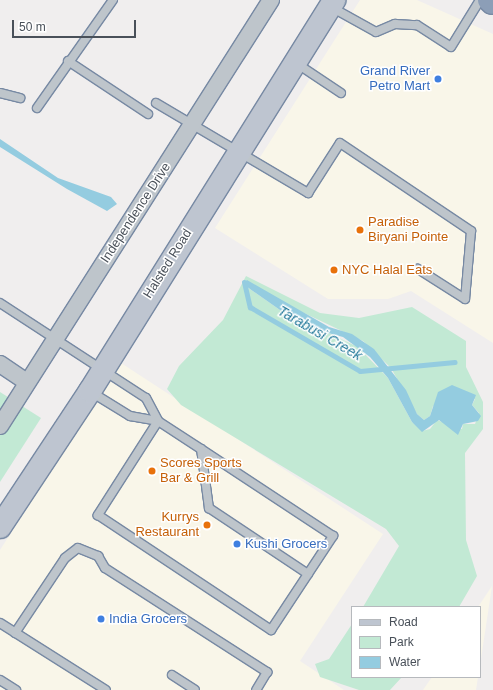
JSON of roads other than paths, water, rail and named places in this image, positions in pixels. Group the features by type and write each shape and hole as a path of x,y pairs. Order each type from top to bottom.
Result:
{"street":[{"name":"Independence Drive","path":"0,426 271,0"},
{"name":"Halsted Road","path":"0,527 104,369 333,3"},
{"path":"0,364 27,382"}],"lane":[{"path":"37,108 68,61 112,0"},
{"path":"333,3 376,32 395,24 416,25 451,47 488,1"},
{"path":"68,61 148,114"},
{"path":"296,64 341,93"},
{"path":"0,93 20,98"},
{"path":"156,103 192,125 241,149 308,192 340,143 471,231 465,299 418,269"},
{"path":"0,303 104,369 146,398 158,421"},
{"path":"90,391 130,416 158,421 333,536 272,630 98,515 158,421"},
{"path":"201,449 209,508 308,574"},
{"path":"15,633 65,558 78,548 98,556 105,568 267,672 256,690"},
{"path":"0,623 106,690"},
{"path":"172,675 195,690"},
{"path":"0,680 16,690"}],"water":[{"path":"0,139 58,178 111,197 117,204 107,211 67,189 0,147"},
{"path":"247,280 329,327 352,334 374,349 406,390 417,414 424,420 430,416 438,392 452,385 476,395 472,405 481,416 478,421 463,424 458,435 439,420 422,432 412,422 388,378 370,357 343,337 317,330 304,319 280,310 243,284"}],"waterway":[{"name":"Tarabusi Creek","path":"244,282 250,307 360,371 455,362"}],"place":[{"name":"Grand River Petro Mart","path":"438,79"},
{"name":"Paradise Biryani Pointe","path":"360,230"},
{"name":"NYC Halal Eats","path":"334,270"},
{"name":"Scores Sports Bar & Grill","path":"152,471"},
{"name":"Kurrys Restaurant","path":"207,525"},
{"name":"Kushi Grocers","path":"237,544"},
{"name":"India Grocers","path":"101,619"}]}
